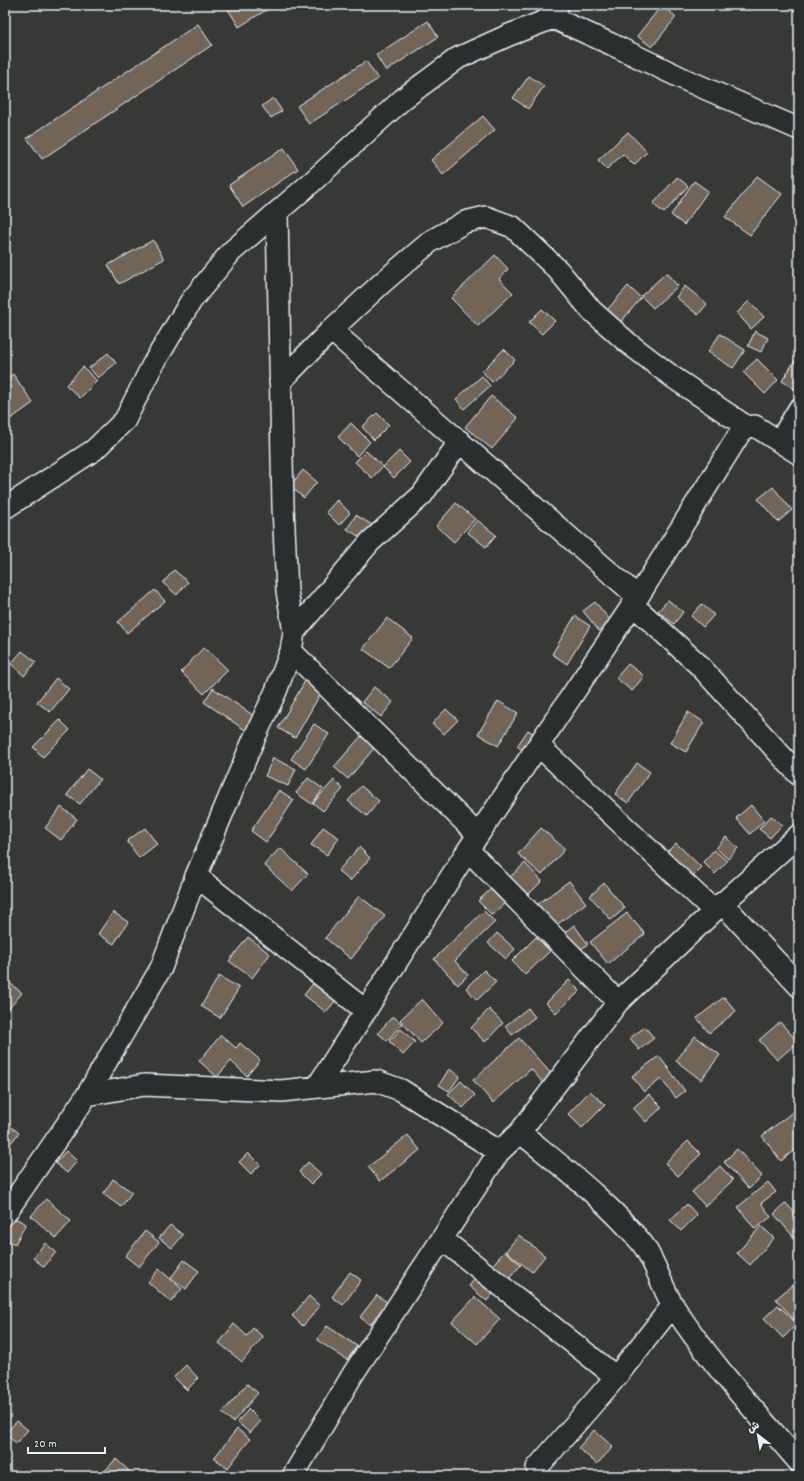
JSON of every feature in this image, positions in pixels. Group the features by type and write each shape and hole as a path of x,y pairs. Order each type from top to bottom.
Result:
{"street":[{"path":"5,508 94,450 125,420 152,366 191,301 231,252 404,98 458,58 556,12 611,44 688,81 799,129"},
{"path":"277,212 283,507 287,591 292,642 618,1002"},
{"path":"280,382 331,330 383,282 431,241 465,222 486,217 513,227 558,270 591,310 628,343 674,378 747,427"},
{"path":"331,330 460,441 636,601 700,665 799,775"},
{"path":"780,441 799,409"},
{"path":"317,1087 473,842 636,601 740,433 747,427 755,426 799,454"},
{"path":"5,1214 87,1095 161,968 196,876 253,741 276,691 292,642 370,542 422,495 460,441"},
{"path":"539,746 718,907 799,986"},
{"path":"293,1476 353,1374 499,1152 520,1132 618,1002 718,907 799,835"},
{"path":"196,876 366,1011"},
{"path":"87,1095 144,1086 281,1091 376,1082 400,1090 499,1152"},
{"path":"520,1132 611,1209 642,1244 673,1305 728,1380 799,1462"},
{"path":"442,1239 616,1376"},
{"path":"537,1468 616,1376 673,1305"}],"building":[{"path":"234,5 274,5 239,27 228,9"},
{"path":"662,5 676,17 652,47 637,36"},
{"path":"428,21 438,37 386,71 376,55"},
{"path":"198,24 212,45 42,159 27,138"},
{"path":"366,61 378,79 309,124 297,106"},
{"path":"529,76 544,86 528,109 513,98"},
{"path":"273,98 282,111 271,118 262,106"},
{"path":"483,116 495,130 443,175 431,160"},
{"path":"628,132 647,152 634,165 623,154 607,169 598,160"},
{"path":"284,148 298,169 243,207 229,185"},
{"path":"757,176 782,194 750,235 725,217"},
{"path":"677,177 688,186 664,213 653,204"},
{"path":"694,181 708,191 684,225 671,215"},
{"path":"153,240 164,259 119,284 108,265"},
{"path":"495,255 508,269 499,279 513,293 478,326 451,298"},
{"path":"666,273 678,286 653,308 641,296"},
{"path":"628,286 641,298 620,323 606,311"},
{"path":"685,286 707,304 698,315 676,297"},
{"path":"749,301 764,317 751,329 737,313"},
{"path":"542,309 555,321 542,334 529,322"},
{"path":"755,331 768,338 761,352 748,346"},
{"path":"720,334 745,350 733,368 708,352"},
{"path":"504,349 515,360 492,382 482,371"},
{"path":"108,353 116,363 98,378 89,368"},
{"path":"799,354 799,389 798,391 782,381"},
{"path":"757,359 778,380 765,394 743,372"},
{"path":"83,367 97,381 80,398 66,385"},
{"path":"13,374 33,403 5,423 5,380"},
{"path":"482,376 490,386 464,409 456,399"},
{"path":"491,396 518,418 492,449 465,427"},
{"path":"377,413 389,425 374,440 362,427"},
{"path":"351,423 370,442 357,456 338,437"},
{"path":"366,451 383,466 372,478 355,462"},
{"path":"399,451 410,462 394,478 383,467"},
{"path":"303,470 317,482 304,498 290,486"},
{"path":"773,487 792,510 778,522 758,499"},
{"path":"337,500 350,513 339,525 326,512"},
{"path":"456,503 475,519 454,542 436,526"},
{"path":"356,515 372,525 363,539 347,529"},
{"path":"477,520 496,535 486,547 467,532"},
{"path":"799,560 799,568 795,564"},
{"path":"174,570 188,582 177,595 163,583"},
{"path":"155,590 165,601 127,633 118,622"},
{"path":"668,600 683,612 674,624 658,611"},
{"path":"595,602 611,621 599,631 583,611"},
{"path":"702,604 714,615 703,627 691,616"},
{"path":"575,616 590,626 567,664 552,654"},
{"path":"387,618 413,638 389,668 363,649"},
{"path":"204,647 228,670 204,694 181,672"},
{"path":"22,651 36,662 24,676 11,664"},
{"path":"628,664 644,676 632,691 616,678"},
{"path":"56,678 69,689 50,712 37,702"},
{"path":"305,681 322,691 295,738 278,728"},
{"path":"374,687 393,702 381,717 362,702"},
{"path":"213,688 254,716 245,730 204,702"},
{"path":"498,701 518,713 498,746 478,734"},
{"path":"446,709 458,720 444,734 432,724"},
{"path":"688,712 704,722 686,752 670,743"},
{"path":"60,720 70,730 43,757 33,747"},
{"path":"314,724 329,734 306,769 291,759"},
{"path":"528,730 540,738 529,755 517,746"},
{"path":"362,735 376,746 348,779 334,767"},
{"path":"273,758 296,769 288,786 265,776"},
{"path":"637,763 650,772 628,803 615,794"},
{"path":"87,769 100,779 80,804 67,795"},
{"path":"308,778 323,789 312,804 296,793"},
{"path":"334,780 343,789 323,811 313,803"},
{"path":"361,786 379,801 367,816 348,801"},
{"path":"279,790 294,800 266,842 251,831"},
{"path":"751,805 764,821 750,834 736,818"},
{"path":"61,807 77,819 61,840 45,828"},
{"path":"771,816 782,825 770,838 759,829"},
{"path":"323,827 339,838 327,855 311,845"},
{"path":"145,828 157,844 139,858 127,841"},
{"path":"541,828 565,849 542,875 518,854"},
{"path":"726,837 738,848 728,859 716,848"},
{"path":"676,843 701,867 689,879 664,855"},
{"path":"359,847 370,858 350,881 338,871"},
{"path":"280,848 308,874 292,891 264,865"},
{"path":"714,850 727,861 715,874 703,862"},
{"path":"525,863 542,881 528,895 510,877"},
{"path":"569,881 586,903 555,926 538,904"},
{"path":"604,883 625,908 611,920 590,896"},
{"path":"494,886 508,900 492,915 478,901"},
{"path":"359,896 385,916 351,959 325,938"},
{"path":"484,911 495,922 455,961 468,975 458,985 434,959"},
{"path":"113,912 128,922 114,944 98,934"},
{"path":"627,913 645,934 608,964 590,942"},
{"path":"574,925 588,944 576,953 562,935"},
{"path":"497,933 515,949 506,959 488,943"},
{"path":"248,937 270,954 252,978 229,961"},
{"path":"536,937 550,951 525,975 512,961"},
{"path":"484,970 496,982 477,1000 466,988"},
{"path":"219,976 239,988 220,1018 201,1006"},
{"path":"5,979 22,993 5,1013"},
{"path":"316,980 338,998 326,1012 304,995"},
{"path":"569,980 580,991 556,1013 546,1003"},
{"path":"724,997 736,1011 709,1033 697,1018"},
{"path":"422,999 443,1023 421,1043 400,1020"},
{"path":"528,1008 535,1017 512,1035 505,1026"},
{"path":"489,1009 503,1023 485,1042 471,1028"},
{"path":"393,1016 402,1024 387,1041 378,1033"},
{"path":"780,1022 798,1042 777,1060 759,1040"},
{"path":"645,1027 654,1038 639,1050 630,1038"},
{"path":"401,1029 415,1042 403,1055 389,1041"},
{"path":"221,1035 236,1048 240,1043 260,1060 247,1076 231,1061 217,1077 199,1061"},
{"path":"695,1036 720,1055 701,1080 676,1061"},
{"path":"519,1038 555,1078 546,1086 531,1069 493,1103 473,1080"},
{"path":"659,1056 685,1091 676,1098 661,1079 644,1092 632,1076"},
{"path":"449,1069 460,1076 449,1091 439,1085"},
{"path":"461,1081 475,1095 463,1108 448,1094"},
{"path":"590,1091 605,1105 582,1128 568,1114"},
{"path":"649,1094 662,1107 646,1122 633,1108"},
{"path":"799,1107 799,1146 781,1161 762,1136"},
{"path":"5,1122 19,1133 5,1150"},
{"path":"408,1135 420,1150 380,1181 368,1167"},
{"path":"688,1141 701,1154 678,1176 665,1163"},
{"path":"737,1149 762,1176 749,1189 724,1162"},
{"path":"66,1151 77,1161 67,1173 55,1163"},
{"path":"248,1153 260,1165 251,1174 239,1162"},
{"path":"308,1162 321,1174 311,1184 299,1172"},
{"path":"720,1166 733,1180 705,1206 692,1192"},
{"path":"113,1179 132,1192 121,1207 103,1194"},
{"path":"768,1182 776,1192 761,1203 771,1217 755,1229 738,1207"},
{"path":"46,1199 71,1221 56,1238 31,1216"},
{"path":"786,1203 799,1218 799,1240 797,1241 774,1214"},
{"path":"687,1204 697,1215 681,1231 670,1220"},
{"path":"13,1217 26,1224 15,1244 5,1239 5,1232"},
{"path":"170,1225 183,1235 172,1248 159,1238"},
{"path":"761,1226 774,1238 750,1265 737,1253"},
{"path":"145,1231 159,1242 139,1267 125,1256"},
{"path":"519,1235 545,1256 532,1272 506,1251"},
{"path":"45,1243 56,1252 44,1267 33,1258"},
{"path":"505,1251 521,1265 505,1283 489,1269"},
{"path":"184,1260 199,1271 186,1289 171,1278"},
{"path":"159,1269 182,1289 171,1302 148,1282"},
{"path":"350,1272 361,1280 343,1305 332,1297"},
{"path":"478,1275 496,1290 487,1301 469,1286"},
{"path":"799,1279 799,1321 797,1323 776,1299"},
{"path":"377,1295 387,1302 370,1325 360,1317"},
{"path":"309,1296 320,1306 303,1326 292,1316"},
{"path":"475,1297 500,1319 477,1344 452,1322"},
{"path":"778,1305 797,1324 783,1338 764,1318"},
{"path":"234,1324 247,1336 253,1328 263,1337 242,1362 219,1343"},
{"path":"327,1326 357,1346 347,1360 317,1340"},
{"path":"186,1365 198,1378 187,1390 174,1377"},
{"path":"247,1384 258,1393 233,1422 222,1413"},
{"path":"249,1409 261,1421 250,1433 237,1422"},
{"path":"17,1421 28,1430 16,1443 5,1434"},
{"path":"237,1429 250,1439 228,1468 214,1458"},
{"path":"594,1430 613,1447 597,1464 578,1448"},
{"path":"116,1459 129,1471 125,1476 100,1476"}]}
